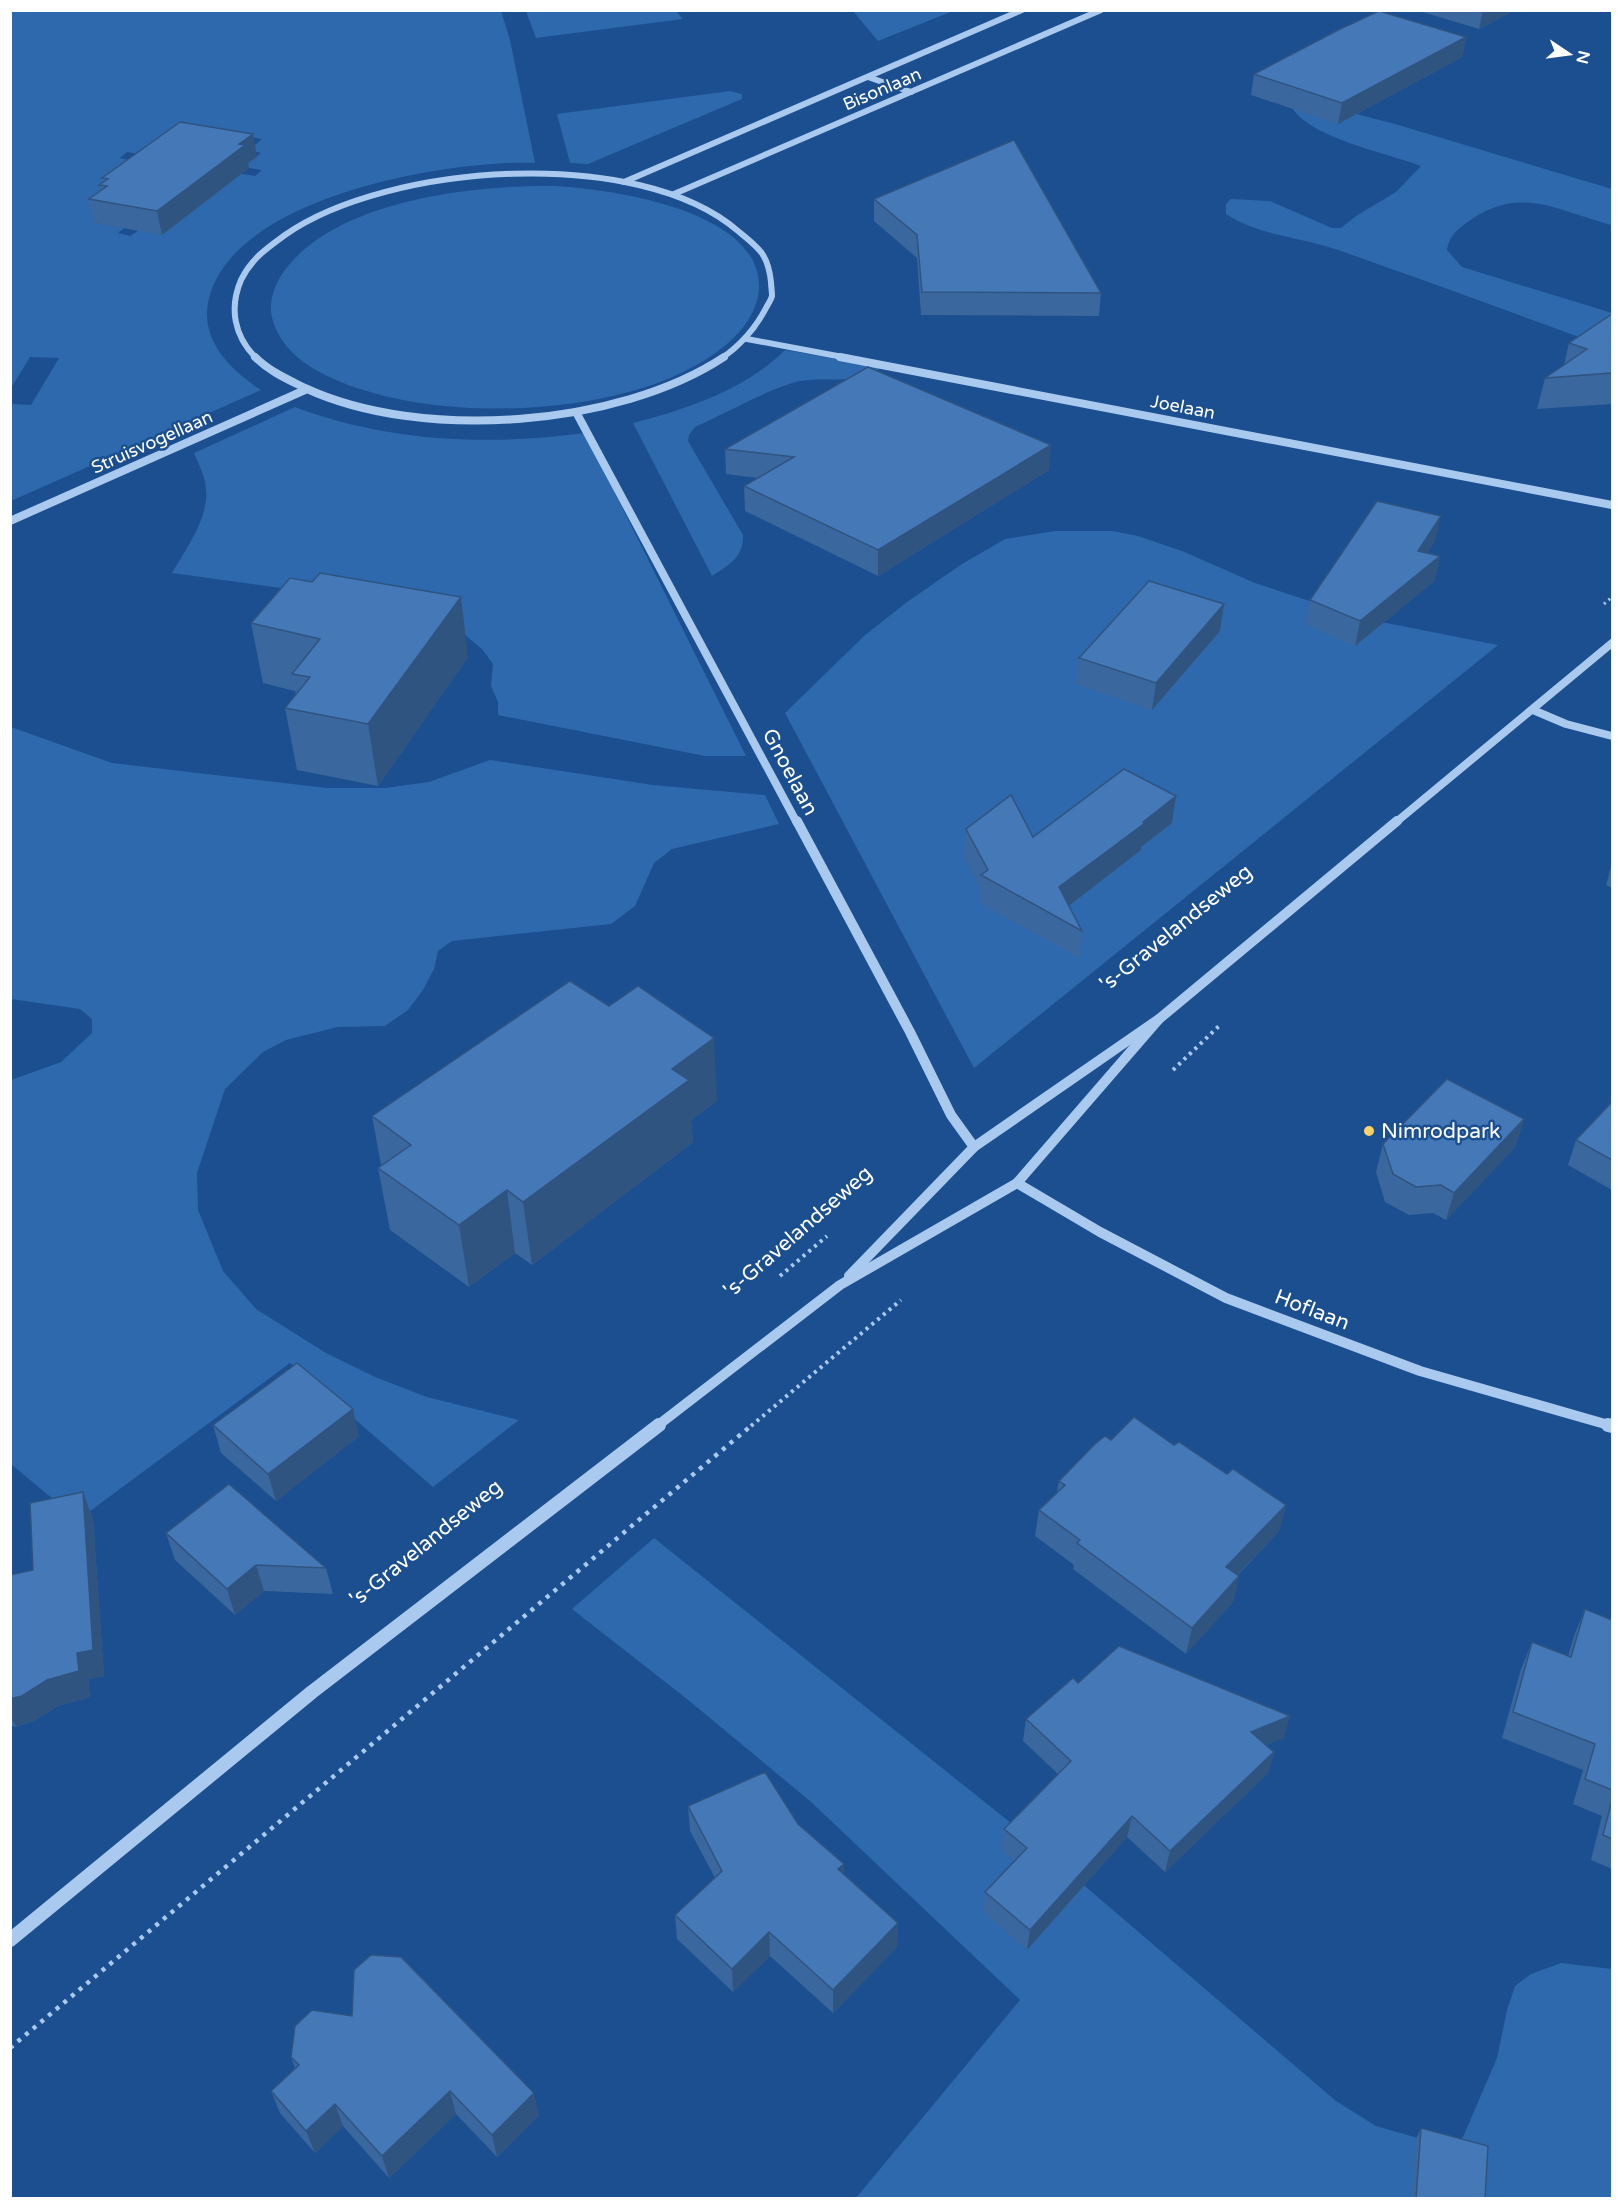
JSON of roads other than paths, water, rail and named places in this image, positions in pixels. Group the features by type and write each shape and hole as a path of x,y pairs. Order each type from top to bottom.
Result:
{"street":[{"path":"624,182 1022,10"},
{"name":"Bisonlaan","path":"674,194 1101,10"},
{"path":"868,77 911,92"},
{"path":"539,173 624,182 674,194 731,221 766,256 772,297 747,339 705,369 647,395 576,412 503,420 430,419 362,408 306,390 260,362 235,329 233,295 252,261 289,231 340,206 401,187 470,176 539,173"},
{"name":"Joelaan","path":"747,339 1612,505"},
{"name":"Struisvogellaan","path":"10,521 306,390"},
{"name":"Gnoelaan","path":"576,412 904,1021 951,1114 974,1147"},
{"path":"840,1285 974,1147 1159,1019 1612,643"},
{"path":"1533,710 1566,724 1612,736"},
{"path":"10,1941 312,1692 840,1285 1017,1184 1159,1019"},
{"name":"Hoflaan","path":"1017,1184 1090,1226 1226,1298 1420,1371 1612,1426"}],"place":[{"name":"Nimrodpark","path":"1369,1131"}]}
